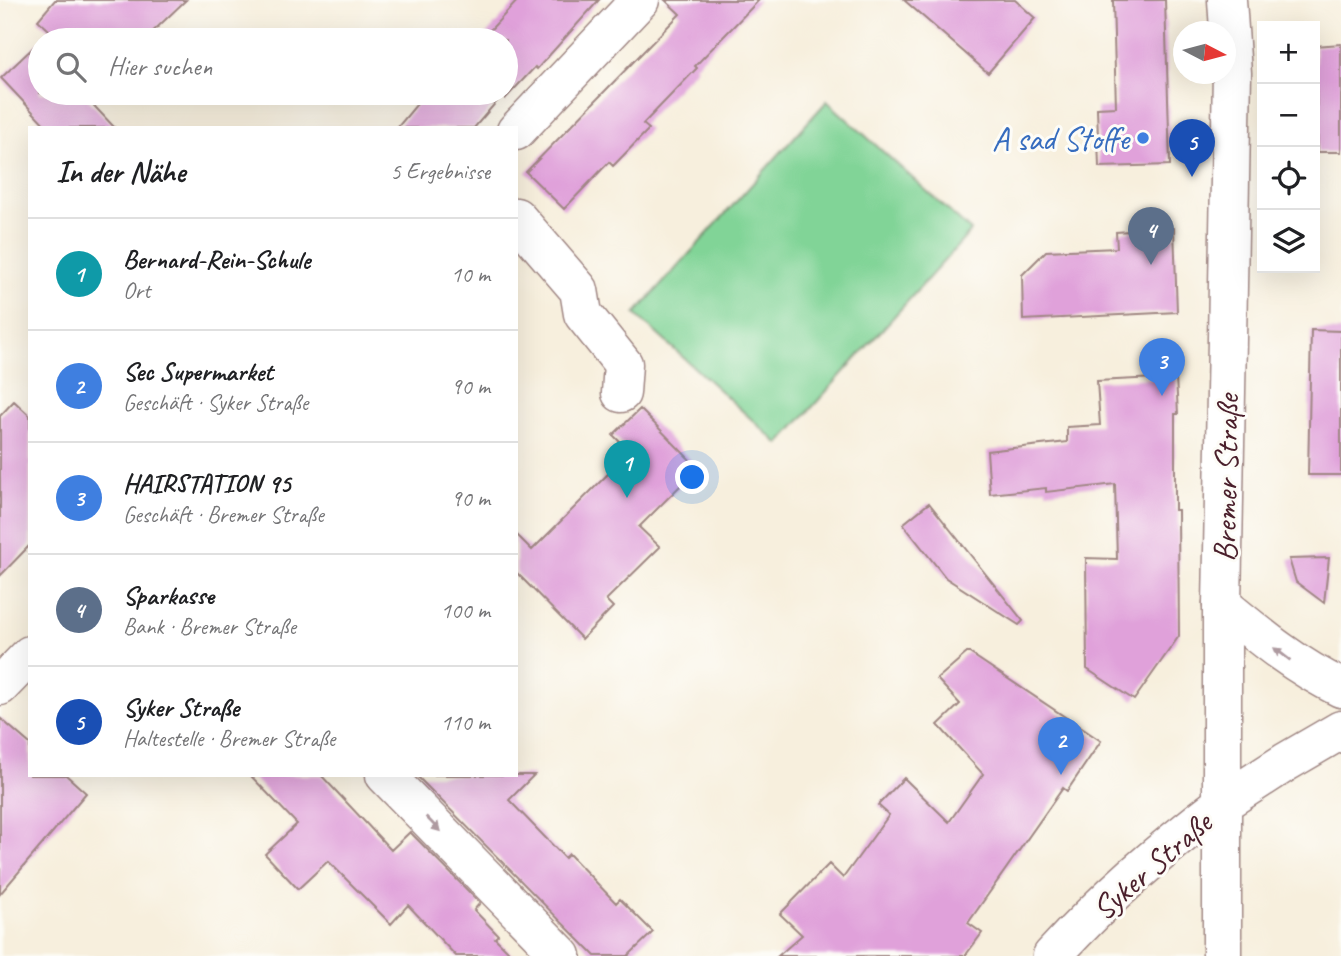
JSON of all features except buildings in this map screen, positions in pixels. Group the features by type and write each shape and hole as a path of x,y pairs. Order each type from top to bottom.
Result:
{"main road":[{"path":"518,129 640,0"},
{"name":"Bremer Straße","path":"1222,956 1222,605 1232,73 1227,0"},
{"path":"518,219 579,290 583,314 623,364 621,393"},
{"path":"1222,605 1286,657 1341,688"},
{"path":"0,686 28,657"},
{"name":"Syker Straße","path":"1052,956 1117,888 1167,845 1221,804 1341,730"},
{"path":"387,777 562,956"}],"green space":[{"path":"827,101 971,231 779,444 635,314"}],"place":[{"name":"A sad Stoffe","path":"1143,138"},
{"name":"Syker Straße","path":"1192,177"},
{"name":"Sparkasse","path":"1151,265"},
{"name":"HAIRSTATION 95","path":"1162,396"},
{"name":"Bernard-Rein-Schule","path":"627,498"},
{"name":"Sec Supermarket","path":"1061,775"}]}
